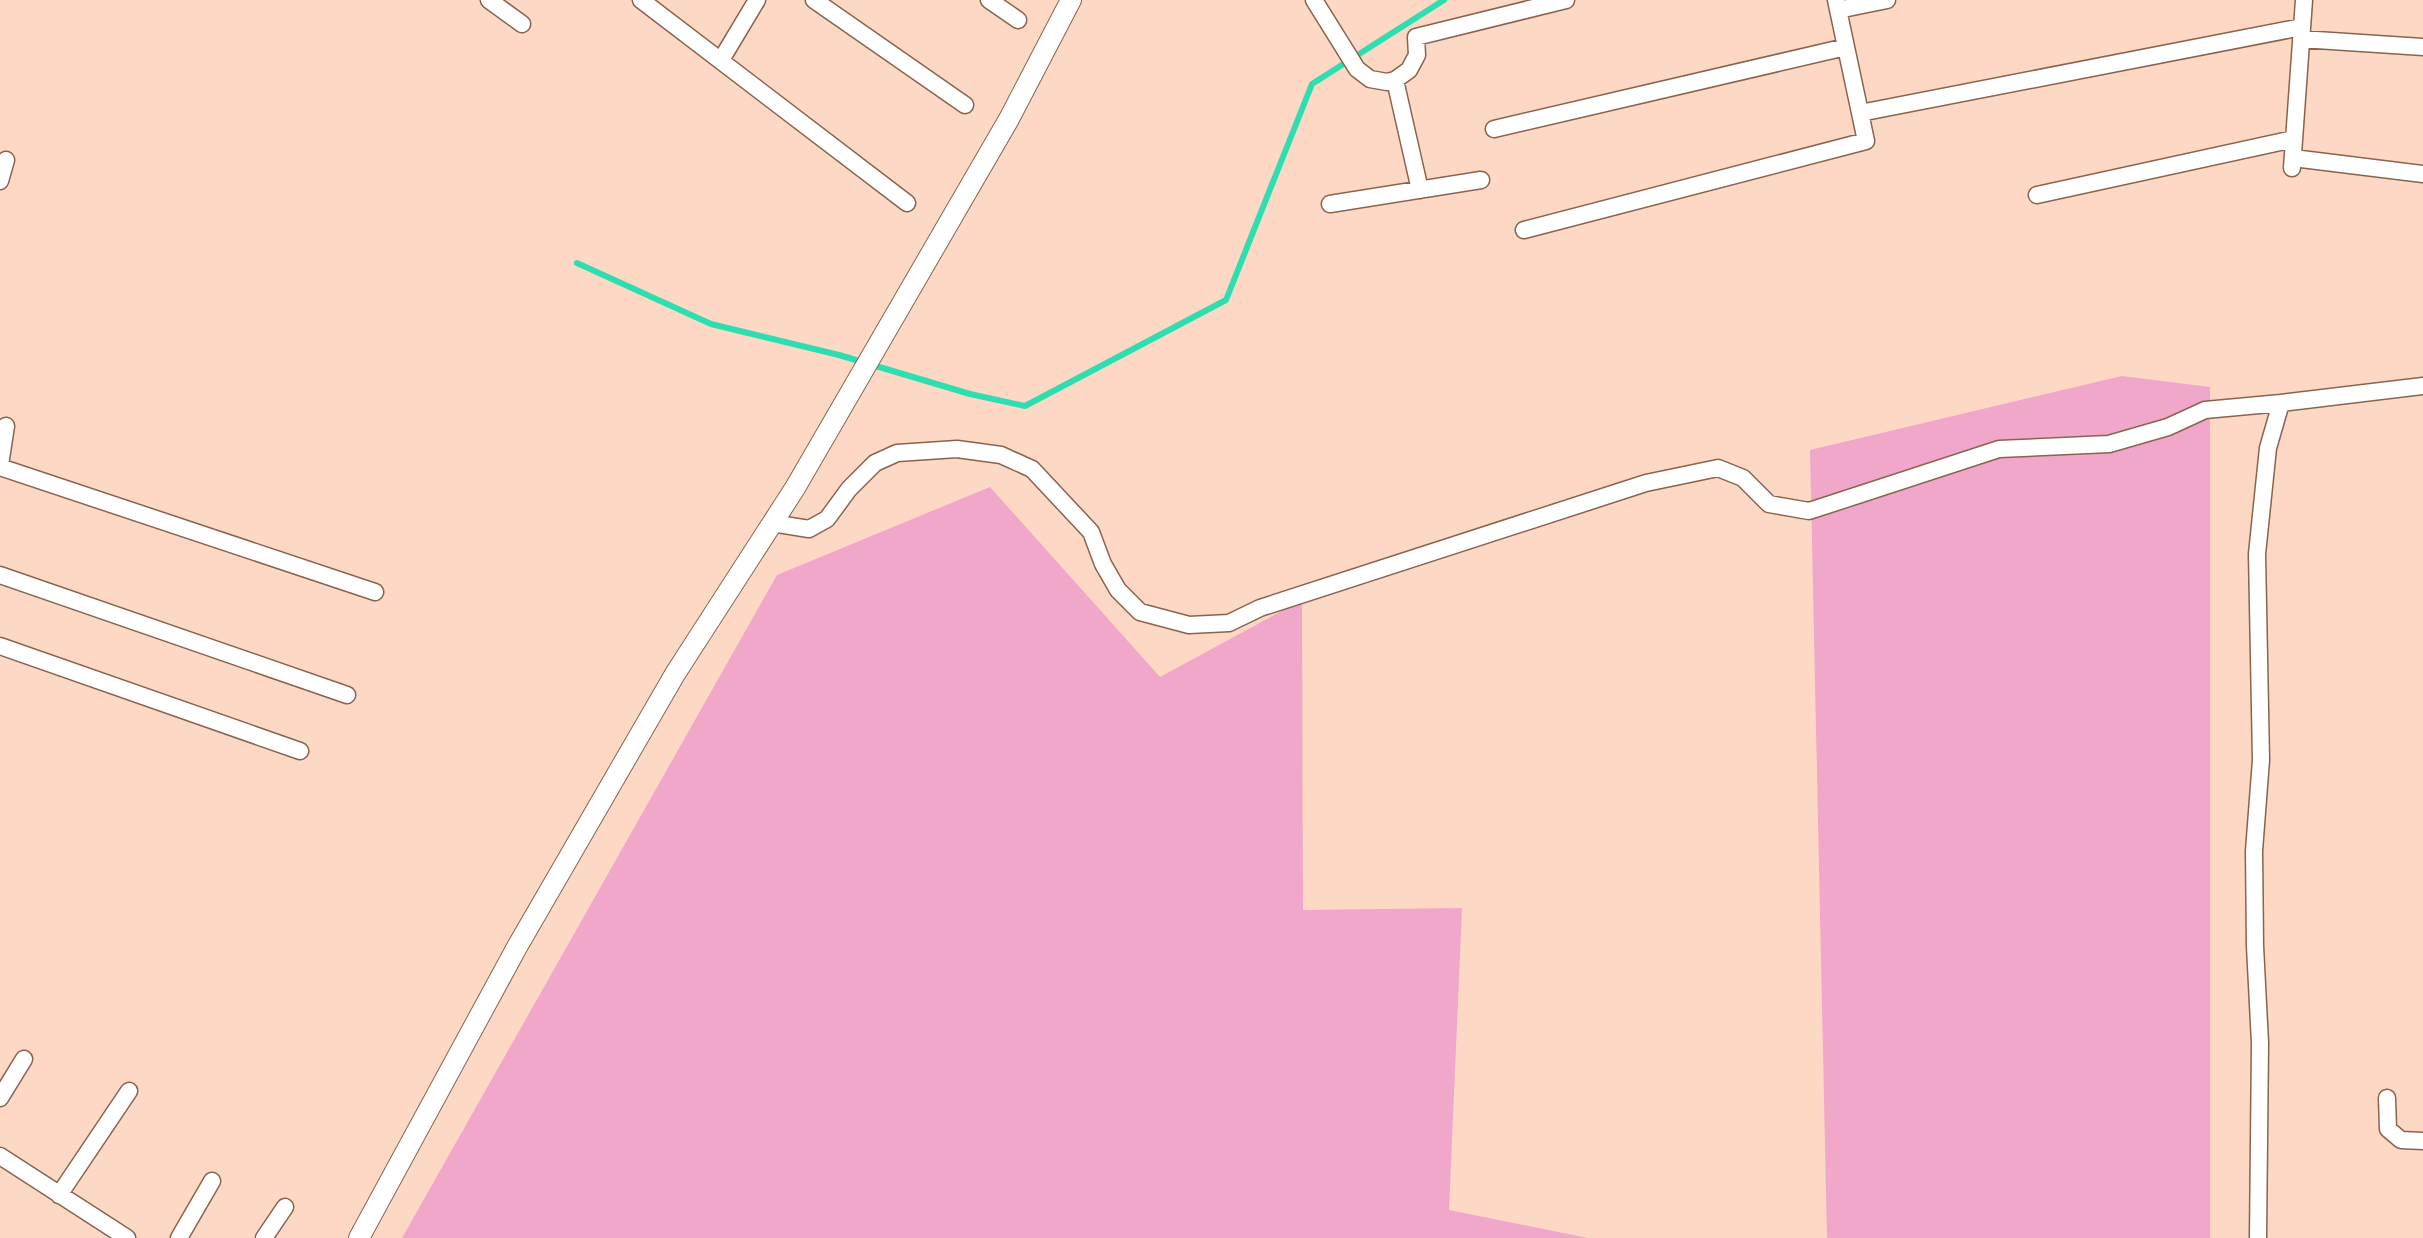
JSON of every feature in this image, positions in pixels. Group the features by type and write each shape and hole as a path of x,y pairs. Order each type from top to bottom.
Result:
{"street":[{"path":"489,0 522,24"},
{"path":"641,0 907,203"},
{"path":"721,60 757,0"},
{"path":"814,0 965,105"},
{"path":"989,0 1018,20"},
{"path":"359,1238 532,921 674,674 795,488 1008,118 1071,0"},
{"path":"1314,0 1357,69 1370,79 1386,82 1403,76 1414,63 1417,54 1416,37 1566,0"},
{"path":"1524,230 1866,141 1837,5 1887,0"},
{"path":"2304,0 2293,163 2423,174"},
{"path":"1860,113 2301,33 2423,47"},
{"path":"1494,129 1846,47"},
{"path":"1395,80 1420,190"},
{"path":"2037,195 2294,139"},
{"path":"0,181 6,160"},
{"path":"1330,204 1481,180"},
{"path":"772,523 809,528 827,519 849,489 875,463 897,453 957,449 1001,455 1032,469 1091,532 1103,564 1118,590 1140,612 1189,625 1229,623 1260,608 1646,483 1718,468 1743,478 1769,504 1809,511 1999,449 2109,444 2168,427 2205,410 2423,386"},
{"path":"2258,1238 2260,1043 2255,946 2254,850 2261,760 2258,554 2268,448 2281,403"},
{"path":"6,426 0,466 375,592"},
{"path":"0,575 347,695"},
{"path":"0,646 300,751"},
{"path":"0,1098 24,1059"},
{"path":"59,1195 129,1091"},
{"path":"2387,1098 2388,1129 2401,1140 2423,1141"},
{"path":"0,1156 127,1238"},
{"path":"179,1238 212,1182"},
{"path":"264,1238 285,1207"}],"shaded area":[{"path":"2122,376 2210,387 2210,1238 1827,1238 1810,450"},
{"path":"990,487 1160,677 1302,600 1303,910 1462,908 1449,1210 1588,1238 402,1238 777,575"}],"waterway":[{"path":"577,263 711,324 839,355 970,394 1025,406 1226,300 1312,84 1444,0"}]}
